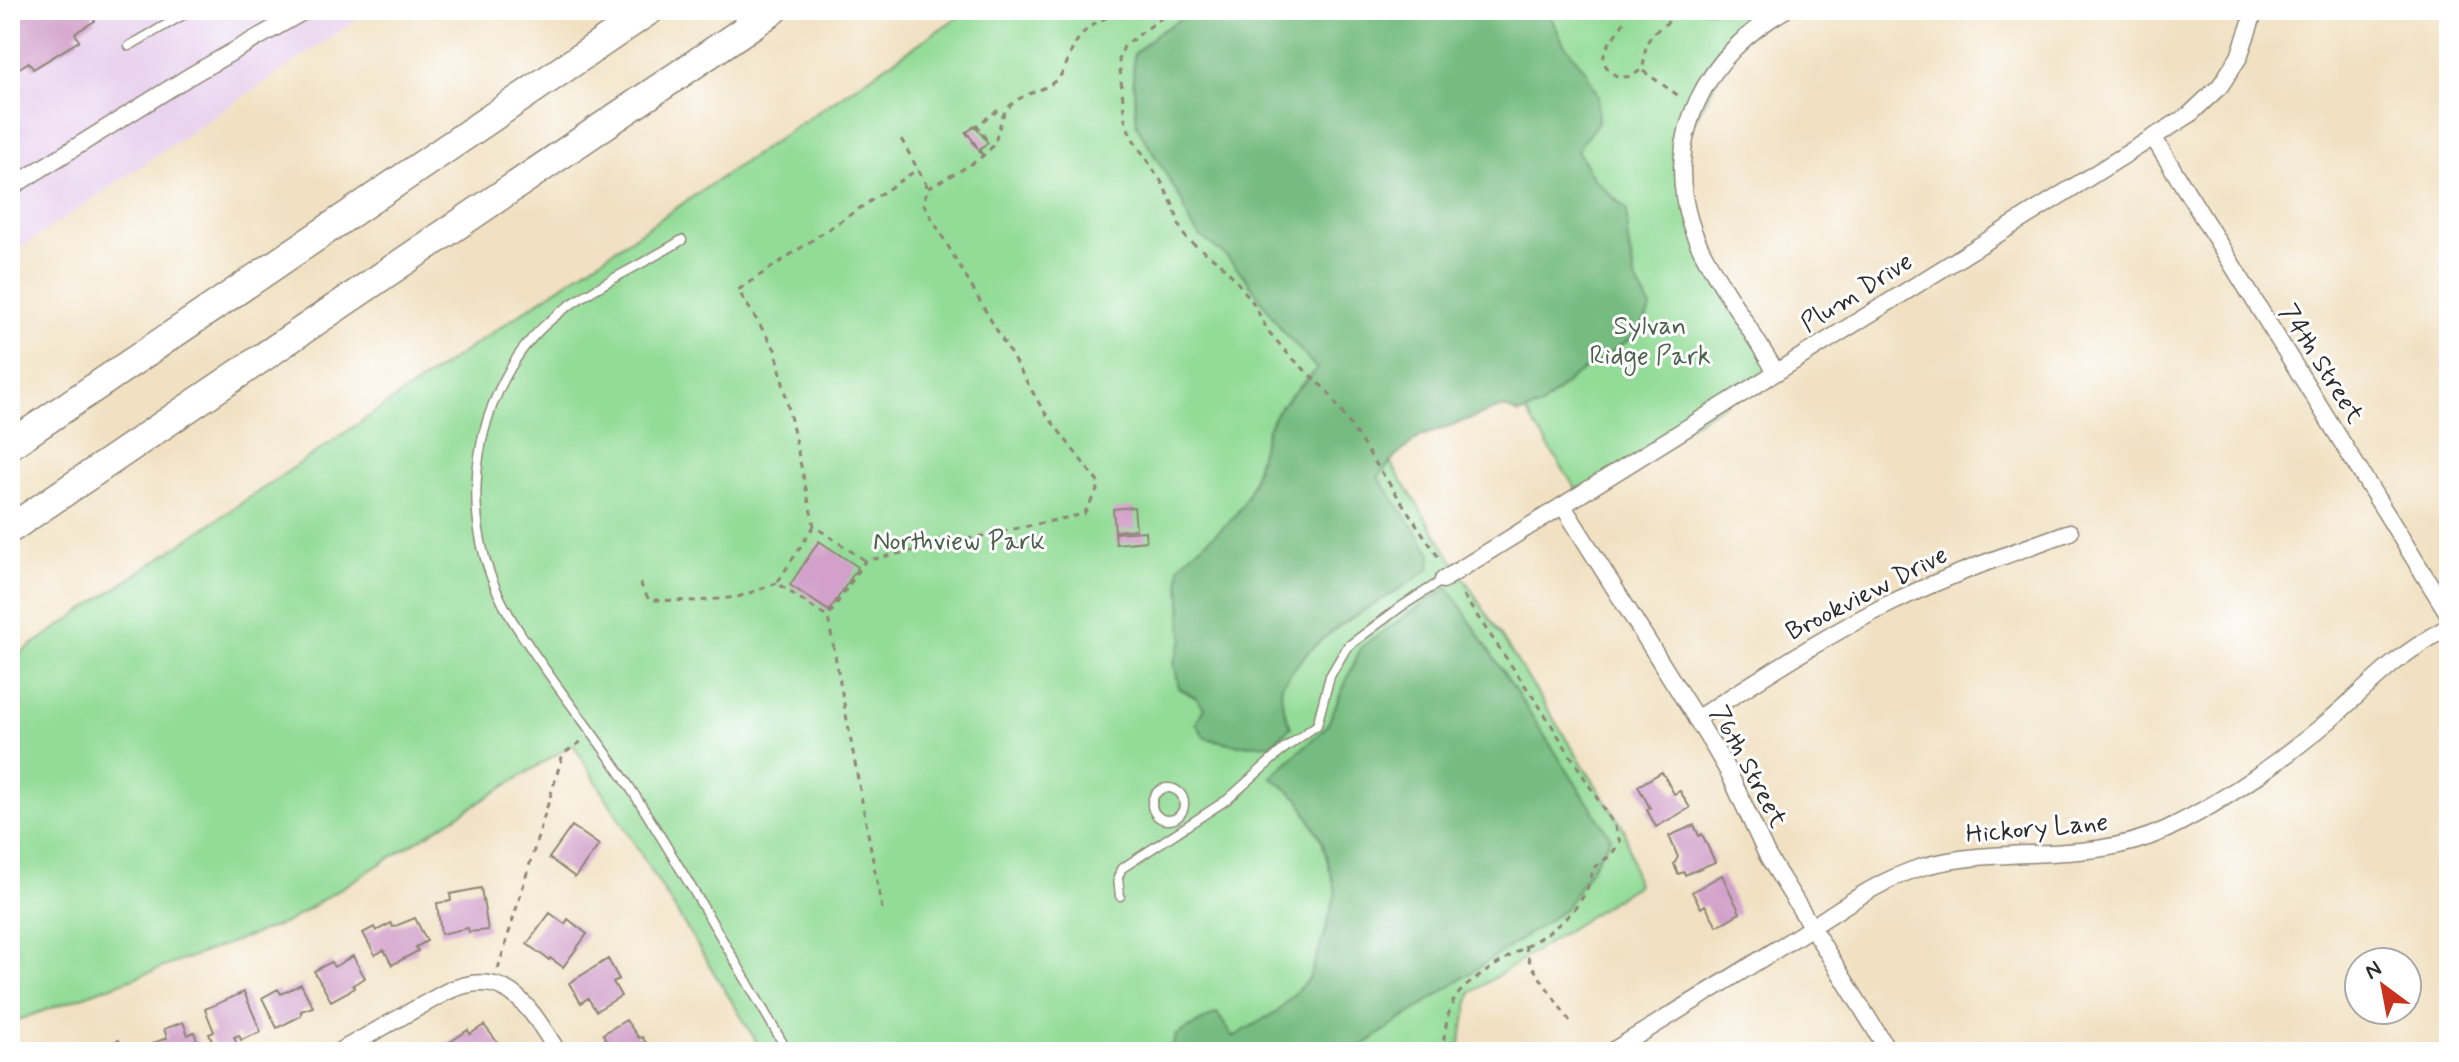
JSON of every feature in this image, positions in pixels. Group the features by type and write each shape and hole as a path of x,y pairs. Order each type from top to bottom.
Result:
{"highway":[{"path":"10,445 650,10"},
{"path":"10,529 774,10"},
{"path":"10,432 115,373"}],"street":[{"path":"10,188 190,76 306,10"},
{"path":"1776,372 1710,265 1691,225 1684,197 1682,167 1685,139 1705,83 1737,42 1785,10"},
{"name":"Plum Drive","path":"1447,578 2189,115 2220,86 2239,57 2255,10"},
{"name":"74th Street","path":"2153,137 2449,615"},
{"name":"76th Street","path":"1563,506 1729,773 1767,855 1889,1052"},
{"name":"Brookview Drive","path":"1696,719 1831,635 1887,605 1947,577 2070,532"},
{"name":"Hickory Lane","path":"1611,1052 1879,886 1919,868 1979,857 2082,852 2116,847 2170,828 2278,760 2330,720 2394,663 2449,626"},
{"path":"338,1052 446,992 477,982 494,984 521,999 558,1052"}],"lane":[{"path":"129,46 192,10"},
{"path":"682,240 588,293 546,324 517,357 494,401 479,449 477,523 489,571 510,616 593,734 685,874 788,1052"},
{"path":"1120,896 1118,878 1121,869 1228,799 1285,748 1317,725 1330,676 1347,647 1402,606 1447,578"},
{"path":"1169,788 1181,794 1184,807 1176,818 1163,820 1154,813 1152,802 1157,792 1169,788"},
{"path":"1176,818 1182,827"}],"path":[{"path":"828,617 865,561 1084,514 1100,485 1043,410 923,203 928,188 983,156 993,146 1003,114 1018,99 1043,89 1060,75 1075,43 1094,23 1118,12 1140,10"},
{"path":"1172,10 1132,37 1124,46 1119,60 1125,120 1131,136 1161,181 1174,207 1181,231 1234,278 1252,301 1268,331 1328,392 1447,578 1544,713 1615,827 1620,842 1611,855 1593,868 1591,883 1568,919 1468,984 1455,999 1442,1052"},
{"path":"1623,10 1622,26 1606,47 1604,63 1612,74 1619,77 1633,76 1642,69 1646,41 1672,20 1678,10"},
{"path":"1642,69 1680,97 1696,104"},
{"path":"983,156 966,132 997,111 1003,114"},
{"path":"977,125 986,139"},
{"path":"900,137 928,188"},
{"path":"865,561 814,526 776,351 738,290 918,169"},
{"path":"640,583 649,600 697,601 738,597 777,583 814,526"},
{"path":"777,583 828,617 882,909"},
{"path":"494,984 563,754 593,734"},
{"path":"1525,945 1530,963 1571,1023"}],"shaded area":[{"path":"10,10 371,10 10,255"}],"green space":[{"name":"Northview Park","path":"968,10 1785,10 1737,42 1685,139 1691,225 1776,372 1579,494 1505,379 1385,454 1625,831 1637,885 1471,993 1458,1052 763,1052 573,744 285,923 10,1023 10,660"},
{"path":"1196,10 1549,10 1563,42 1586,71 1598,96 1598,122 1577,150 1594,179 1627,210 1627,236 1635,279 1651,308 1639,333 1573,377 1540,407 1519,414 1503,407 1421,436 1396,456 1378,477 1431,553 1430,568 1339,627 1306,654 1282,685 1282,701 1291,727 1272,744 1240,745 1205,738 1196,723 1204,708 1196,698 1179,688 1174,662 1183,639 1179,567 1227,524 1241,507 1272,420 1317,369 1281,329 1245,277 1190,224 1183,203 1137,126 1134,54 1156,34"},
{"path":"1448,587 1611,838 1564,910 1353,1052 1170,1052 1176,1035 1217,1013 1233,1037 1279,1010 1309,978 1336,892 1322,841 1298,798 1271,777 1327,726 1361,647"}],"building":[{"path":"10,10 89,10 95,21 75,33 79,41 33,69 29,62 10,74"},
{"path":"975,126 988,143 979,150 967,132"},
{"path":"1134,507 1136,529 1115,531 1113,509"},
{"path":"1145,531 1146,541 1116,544 1115,533"},
{"path":"819,541 858,567 829,611 790,585"},
{"path":"1662,772 1674,794 1680,791 1690,808 1656,827 1638,786"},
{"path":"1694,825 1699,836 1702,834 1715,862 1685,875 1684,872 1678,874 1674,864 1678,857 1669,836"},
{"path":"572,826 599,845 575,877 549,858"},
{"path":"1722,875 1740,913 1717,926 1705,905 1701,908 1692,892"},
{"path":"481,888 488,930 469,932 468,928 441,934 437,903 451,901 450,894"},
{"path":"550,913 565,924 568,919 587,934 563,967 527,944"},
{"path":"415,918 427,941 416,947 418,951 392,965 384,950 375,955 363,933 374,927 376,931 391,923 393,927"},
{"path":"353,956 365,978 353,985 355,988 331,1001 314,971 331,962 334,967"},
{"path":"608,959 619,979 613,982 621,996 596,1011 588,998 581,1003 569,983"},
{"path":"301,984 313,1007 301,1011 301,1016 277,1028 262,998 278,989 281,994"},
{"path":"244,992 261,1032 241,1040 239,1035 234,1037 237,1044 217,1052 209,1034 214,1032 205,1009"},
{"path":"626,1020 652,1052 611,1052 603,1034"},
{"path":"183,1022 188,1035 194,1032 201,1052 157,1052 153,1043 167,1038 164,1029"},
{"path":"484,1025 505,1052 452,1052 447,1044 468,1030 470,1034"},
{"path":"119,1040 123,1052 104,1052 102,1046"}],"park label":[{"name":"Sylvan Ridge Park","path":"1650,342"}]}
